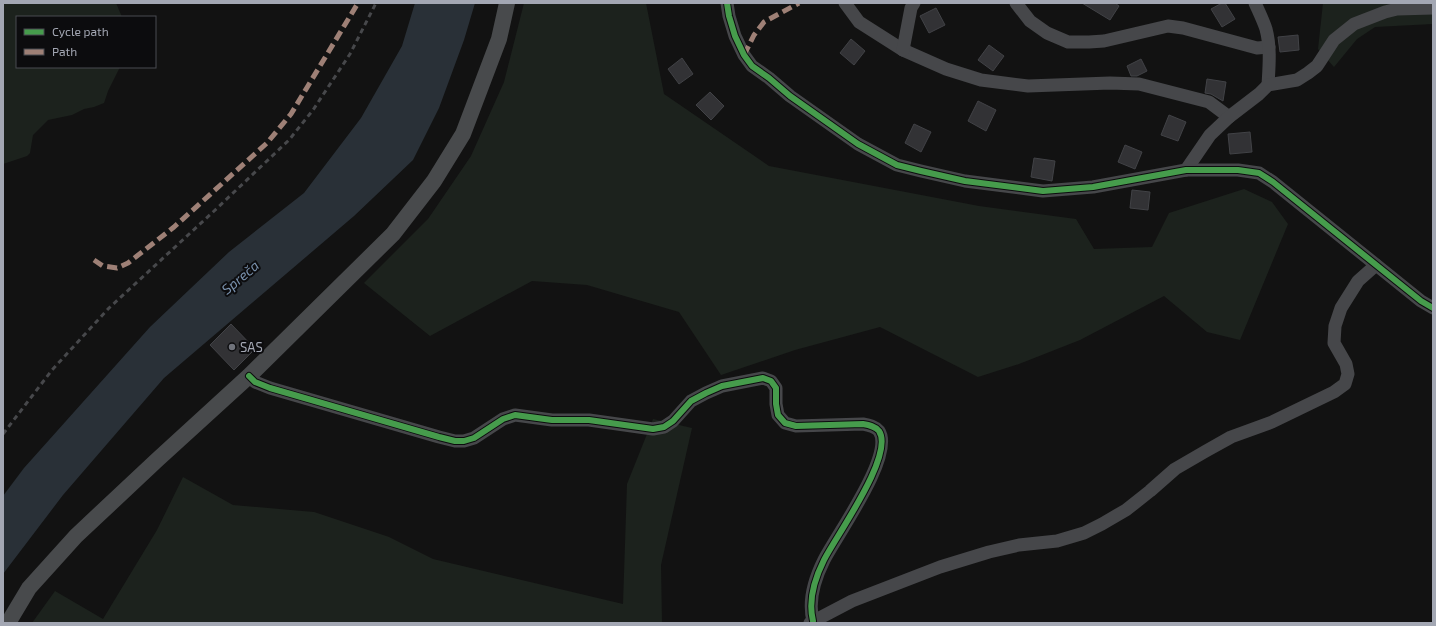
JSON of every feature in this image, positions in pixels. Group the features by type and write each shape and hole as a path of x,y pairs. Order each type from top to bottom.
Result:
{"main road":[{"path":"8,623 29,588 76,536 249,376 393,234 434,181 463,134 499,39 507,3"}],"street":[{"path":"727,3 728,16 735,36 744,55 752,66 790,96 858,144 898,165 965,181 1043,191 1092,187 1186,170 1238,170 1259,173 1273,182 1421,301 1433,308"},
{"path":"845,3 859,22 903,50 946,69 981,80 1028,86 1110,83 1139,84 1209,102 1228,117"},
{"path":"903,50 911,8 914,3"},
{"path":"1016,3 1030,21 1047,33 1068,42 1104,41 1168,26 1184,28 1257,48 1269,47"},
{"path":"1255,3 1266,30 1269,47 1270,58 1268,85"},
{"path":"1186,170 1210,135 1228,117 1259,94 1268,85 1298,80 1308,73 1317,66 1334,40 1354,24 1397,9 1433,8"},
{"path":"249,376 256,382 270,388 455,441 464,441 474,438 503,419 515,415 552,420 589,420 653,429 664,427 673,421 691,401 722,386 762,378 771,381 776,388 778,415 785,423 796,426 863,424 873,426 879,431 882,439 882,446 871,478 861,498 824,560 815,582 811,600 812,622 852,601 940,567 989,552 1019,545 1057,541 1084,533 1126,510 1175,469 1206,451 1231,437 1272,422 1334,392 1345,384 1348,374 1346,364 1334,343 1335,326 1341,308 1358,281 1376,265"}],"shaded area":[{"path":"3,3 116,3 122,16 16,16 16,68 120,68 108,91 104,103 84,109 72,115 48,120 33,135 30,153 27,156 3,164"},
{"path":"524,3 646,3 664,94 769,166 979,206 1076,219 1094,249 1152,247 1169,213 1244,189 1272,202 1288,224 1240,340 1207,332 1164,296 1080,340 1019,364 978,377 880,327 795,350 721,375 679,312 587,285 532,281 430,336 364,283 428,219 471,156 504,82"},
{"path":"1323,3 1433,3 1433,24 1375,27 1357,39 1334,67 1318,49"},
{"path":"653,419 692,428 661,565 662,623 32,623 55,591 103,619 157,530 183,477 233,505 314,512 389,537 433,559 623,604 627,484"}],"water":[{"name":"Spreča","path":"415,3 475,3 464,40 439,108 413,160 354,216 164,378 63,495 3,574 3,496 24,468 150,327 229,252 304,193 361,118 402,46"}],"building":[{"path":"1082,3 1115,3 1119,6 1110,20"},
{"path":"1225,3 1235,19 1222,27 1211,9"},
{"path":"936,8 945,25 929,33 920,16"},
{"path":"1298,35 1299,50 1280,52 1278,37"},
{"path":"851,39 865,51 854,65 840,53"},
{"path":"989,45 1004,56 993,71 978,60"},
{"path":"682,58 693,74 679,84 668,69"},
{"path":"1141,59 1147,71 1137,76 1131,76 1127,66"},
{"path":"1207,79 1226,82 1223,101 1211,94 1205,93"},
{"path":"710,92 724,106 711,120 696,105"},
{"path":"978,101 996,110 986,131 968,121"},
{"path":"1169,115 1186,122 1178,141 1161,135"},
{"path":"914,124 931,132 921,152 905,143"},
{"path":"1250,132 1252,152 1230,154 1228,134"},
{"path":"1125,145 1142,152 1135,169 1118,162"},
{"path":"1034,158 1055,161 1052,181 1031,177"},
{"path":"1132,190 1150,192 1148,210 1130,208"},
{"path":"231,324 255,349 234,370 210,345"}],"railway":[{"path":"3,434 52,370 109,308 289,140 313,110 350,54 376,3"}],"marked path":[{"path":"94,260 103,266 117,268 128,263 174,227 267,143 291,114 358,3"},
{"path":"744,55 754,35 764,22 799,3"}],"cycle path":[{"path":"727,3 735,36 744,55 752,66 790,96 858,144 897,165 965,181 1043,191 1093,187 1186,170 1238,170 1259,173 1273,182 1421,301 1433,308"},
{"path":"249,376 255,382 270,388 455,441 464,441 474,438 503,419 515,415 552,420 589,420 653,429 664,427 673,421 691,401 722,386 763,378 771,381 776,388 778,415 785,423 796,426 863,424 877,429 882,442 879,458 872,476 862,496 830,549 818,574 813,590 811,606 813,621"}],"place":[{"name":"SAS","path":"232,347"}]}
